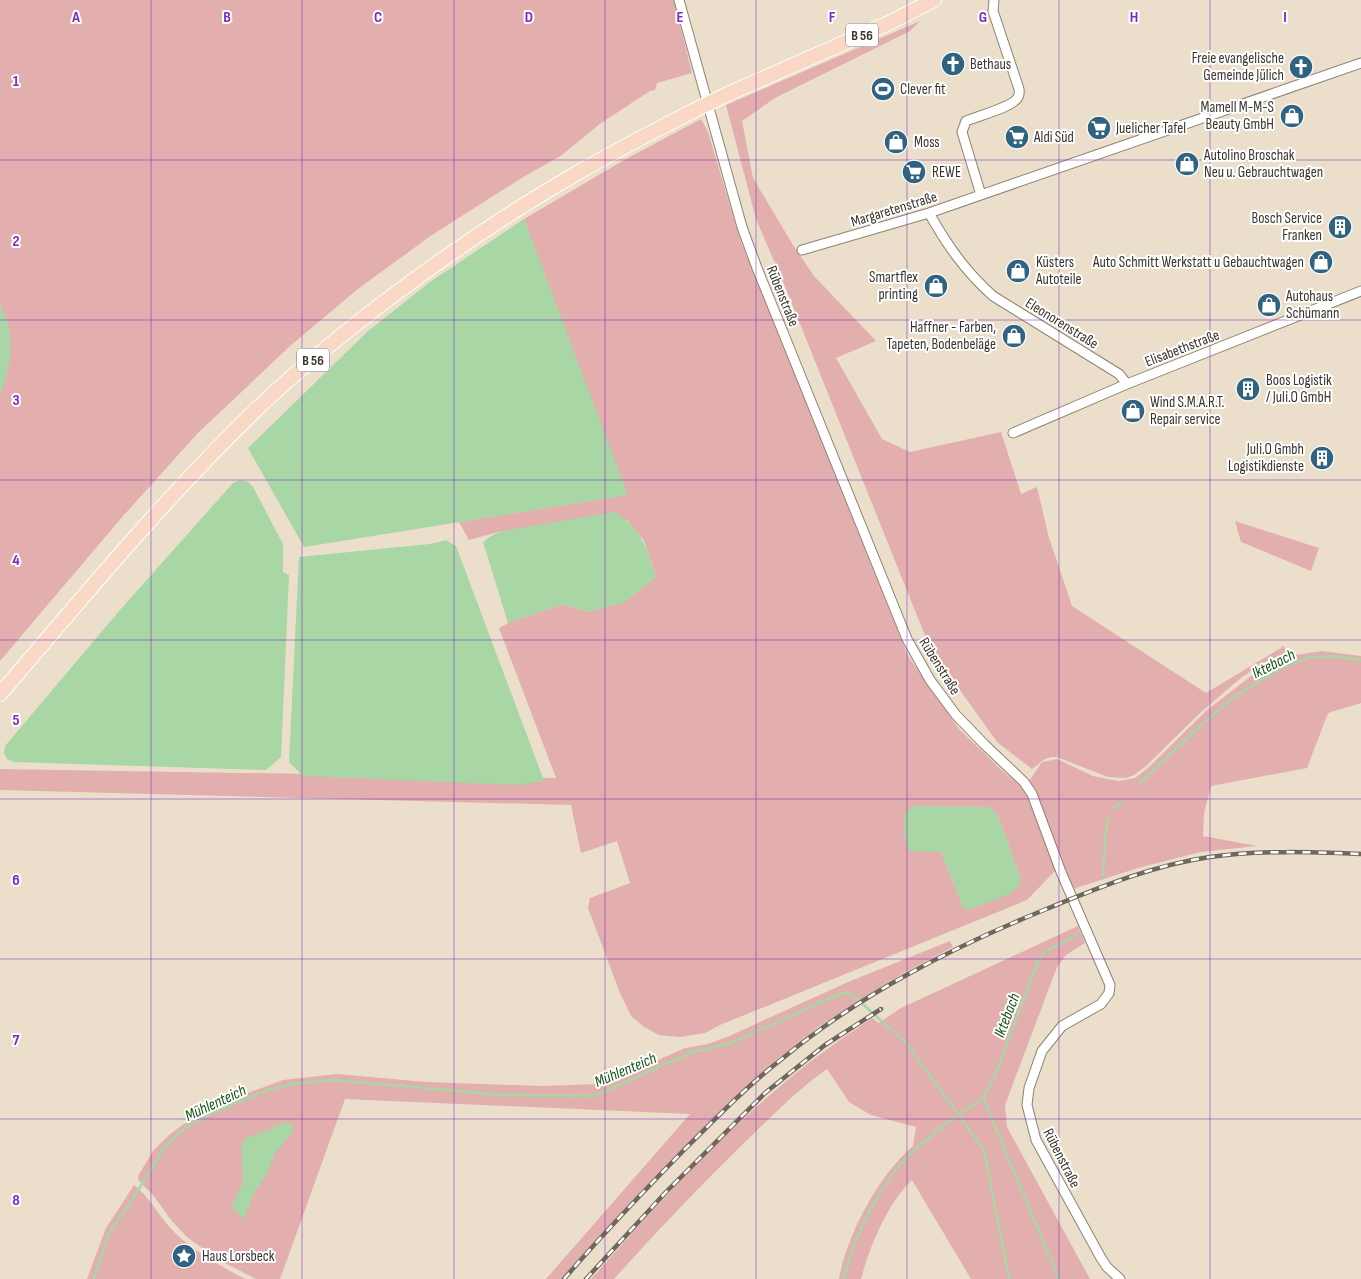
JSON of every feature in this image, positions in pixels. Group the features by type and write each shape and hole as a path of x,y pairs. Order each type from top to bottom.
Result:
{"main road":[{"name":"B 56","path":"0,694 196,470 264,402 338,337 411,282 531,201 622,147 728,94 889,23 934,0"}],"street":[{"name":"Rübenstraße","path":"679,0 742,227 907,639 930,680 956,715 1024,782 1032,794 1061,872 1110,984 1109,993 1101,1004 1062,1026 1042,1051 1030,1088 1027,1105 1036,1140 1103,1261 1120,1279"},
{"path":"980,195 962,132 966,121 1012,104 1018,97 1019,89 993,11 994,0"},
{"name":"Margaretenstraße","path":"802,250 929,213 1361,64"},
{"name":"Eleonorenstraße","path":"929,213 947,246 993,296 1119,374 1127,384"},
{"name":"Elisabethstraße","path":"1013,433 1127,384 1361,291"}],"shaded area":[{"path":"0,0 674,0 692,73 657,83 655,90 650,91 601,123 562,155 520,179 432,235 359,288 290,346 198,433 123,516 0,661"},
{"path":"920,21 910,31 775,98 742,121 753,178 814,276 876,341 836,358 882,439 910,452 1001,432 1021,494 1037,487 1049,538 1072,606 1206,693 1284,646 1286,653 1267,661 1242,677 1200,713 1146,766 1134,775 1126,778 1108,777 1057,757 1046,759 1032,769 997,742 930,648 784,284 756,219 726,105"},
{"path":"701,119 708,132 741,242 908,656 959,729 1026,791 1056,870 1027,900 720,1025 705,1033 680,1037 659,1035 644,1027 631,1016 620,993 588,908 590,898 630,883 617,841 581,853 571,805 0,790 0,769 556,778 499,628 508,623 563,604 588,612 624,602 656,577 644,541 627,520 502,531 469,540 459,522 627,495 524,219 626,159","holes":["914,806 989,807 995,811 1001,824 1021,880 963,907 941,852"]},
{"path":"524,219 628,495 304,547 248,448 367,332 430,282"},
{"path":"0,305 8,327 10,350 7,372 0,394"},
{"path":"240,480 248,482 253,487 283,544 283,572 289,575 281,757 266,770 14,762 7,759 4,753 5,746 120,610 233,483"},
{"path":"615,512 638,533 646,548 656,577 624,602 588,612 563,604 508,623 483,542 502,531"},
{"path":"1235,521 1319,548 1311,571 1241,542"},
{"path":"446,540 456,546 544,781 518,785 303,776 289,762 299,557 430,544"},
{"path":"1322,651 1361,656 1361,703 1328,713 1307,768 1211,786 1204,813 1203,836 1257,846 1201,852 1138,868 1073,889 1042,807 1029,781 1042,762 1057,759 1093,776 1107,779 1119,781 1135,778 1148,768 1207,710 1268,663 1289,656"},
{"path":"914,806 989,807 995,811 1021,880 1017,888 1008,895 968,910 963,907 941,852 910,851 907,847 904,832 905,812"},
{"path":"1078,926 1085,943 1066,955 1057,967 1005,1105 1007,1127 1090,1279 971,1279 912,1180 895,1201 880,1226 861,1279 839,1279 849,1243 866,1206 888,1173 913,1146 916,1127 871,1115 849,1102 827,1069 795,1095 744,1143 614,1279 591,1279 714,1146 767,1097 823,1052 872,1018 879,1023 901,1008"},
{"path":"950,941 953,947 902,974 818,1027 775,1061 610,1225 565,1279 546,1279 690,1114 345,1099 280,1279 256,1279 217,1259 187,1237 171,1220 153,1195 139,1181 138,1176 153,1151 181,1126 224,1102 283,1080 337,1074 426,1082 542,1086 598,1084 622,1076 685,1048 708,1044 727,1037 848,982"},
{"path":"282,1123 293,1124 292,1133 275,1153 267,1174 253,1195 244,1219 231,1207 243,1182 241,1148 245,1138"},
{"path":"134,1185 174,1232 190,1246 245,1279 87,1279 106,1228"}],"waterway":[{"name":"Iktebach","path":"1206,721 1236,696 1284,666 1312,657 1333,656 1361,660"},
{"name":"Iktebach","path":"1139,784 1202,724"},
{"name":"Iktebach","path":"1113,809 1122,802"},
{"name":"Iktebach","path":"1105,839 1108,818"},
{"name":"Iktebach","path":"1103,876 1105,841"},
{"name":"Iktebach","path":"963,1112 983,1098 994,1078 1039,959 1045,952 1077,935"},
{"name":"Mühlenteich","path":"94,1279 109,1233 164,1148 182,1130 217,1111 268,1090 299,1083 333,1080 502,1095 594,1096 693,1052 731,1043 842,993 848,993 856,998 907,1044 984,1150 1009,1279"},
{"path":"983,1098 1059,1279"},
{"name":"Iktebach","path":"844,1279 860,1232 885,1185 911,1154 954,1117"}],"railway":[{"path":"564,1279 668,1167 719,1115 757,1080 783,1058 844,1013 908,974 1009,925 1147,871 1210,857 1248,853 1361,854"},
{"path":"586,1279 666,1192 765,1093 825,1045 881,1009"}],"place":[{"name":"Bethaus","path":"953,64"},
{"name":"Freie evangelische Gemeinde Jülich","path":"1301,67"},
{"name":"Clever fit","path":"883,89"},
{"name":"Mamell M-M-S Beauty GmbH","path":"1292,116"},
{"name":"Juelicher Tafel","path":"1099,128"},
{"name":"Aldi Süd","path":"1017,137"},
{"name":"Moss","path":"896,142"},
{"name":"Autolino Broschak Neu u. Gebrauchtwagen","path":"1187,164"},
{"name":"REWE","path":"914,172"},
{"name":"Bosch Service Franken","path":"1340,227"},
{"name":"Auto Schmitt Werkstatt u Gebauchtwagen","path":"1321,262"},
{"name":"Küsters Autoteile","path":"1018,271"},
{"name":"Smartflex printing","path":"936,286"},
{"name":"Autohaus Schümann","path":"1269,305"},
{"name":"Haffner - Farben, Tapeten, Bodenbeläge","path":"1014,336"},
{"name":"Boos Logistik / Juli.O GmbH","path":"1248,389"},
{"name":"Wind S.M.A.R.T. Repair service","path":"1133,411"},
{"name":"Juli.O Gmbh Logistikdienste","path":"1322,458"},
{"name":"Haus Lorsbeck","path":"184,1256"}]}
